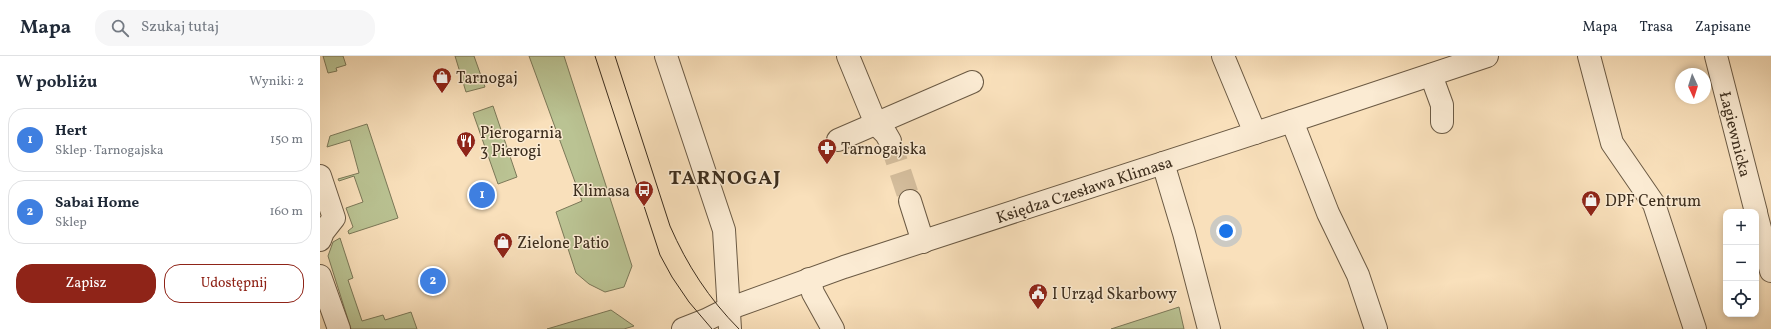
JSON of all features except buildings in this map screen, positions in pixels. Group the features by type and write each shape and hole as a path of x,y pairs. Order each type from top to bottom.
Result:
{"street":[{"path":"666,56 711,196 724,230 729,319"},
{"path":"848,56 876,124 886,134 890,141"},
{"path":"1223,56 1255,133"},
{"name":"Księdza Czesława Klimasa","path":"682,329 706,320 729,319 809,279 1487,56"},
{"path":"1589,56 1612,143 1654,204 1695,329"},
{"name":"Łagiewnicka","path":"1716,56 1755,209"},
{"path":"1431,75 1442,105 1442,122"},
{"path":"838,140 972,82"},
{"path":"1292,121 1328,213 1358,275 1376,329"},
{"path":"1163,163 1184,233 1209,329"},
{"path":"320,176 334,218 323,232 320,240"},
{"path":"910,201 923,242"},
{"name":"Łagiewnicka","path":"1759,224 1771,271"},
{"path":"320,276 339,329"},
{"path":"809,279 813,293 833,329"}],"green space":[{"path":"323,56 343,56 346,65 336,68 337,71 328,73"},
{"path":"455,56 474,56 485,87 466,92"},
{"path":"529,56 564,56 632,266 624,287 605,292 589,284 576,273 556,212 582,201"},
{"path":"493,106 517,177 498,184 473,113"},
{"path":"367,124 398,218 349,234 348,231 353,227 346,208 363,202 354,176 339,181 338,179 359,173 350,140 327,147 330,136"},
{"path":"340,238 353,278 348,280 362,321 383,315 385,320 411,312 417,329 351,329 328,256 333,242"},
{"path":"1179,307 1184,329 1111,329"},
{"path":"611,310 634,326 624,329 547,329"}],"tunnel":[{"path":"890,141 910,201"}],"tram line":[{"path":"595,56 660,255 672,277 689,302 712,329"},
{"path":"615,56 670,226 691,268 708,294 739,329"}],"place":[{"name":"Tarnogaj","path":"442,94"},
{"name":"Pierogarnia 3 Pierogi","path":"466,158"},
{"name":"Tarnogajska","path":"827,165"},
{"name":"Hert","path":"482,195"},
{"name":"Klimasa","path":"644,207"},
{"name":"DPF Centrum","path":"1591,217"},
{"name":"Zielone Patio","path":"503,259"},
{"name":"Sabai Home","path":"433,281"},
{"name":"I Urząd Skarbowy","path":"1038,310"}],"district":[{"name":"TARNOGAJ","path":"725,177"}]}
